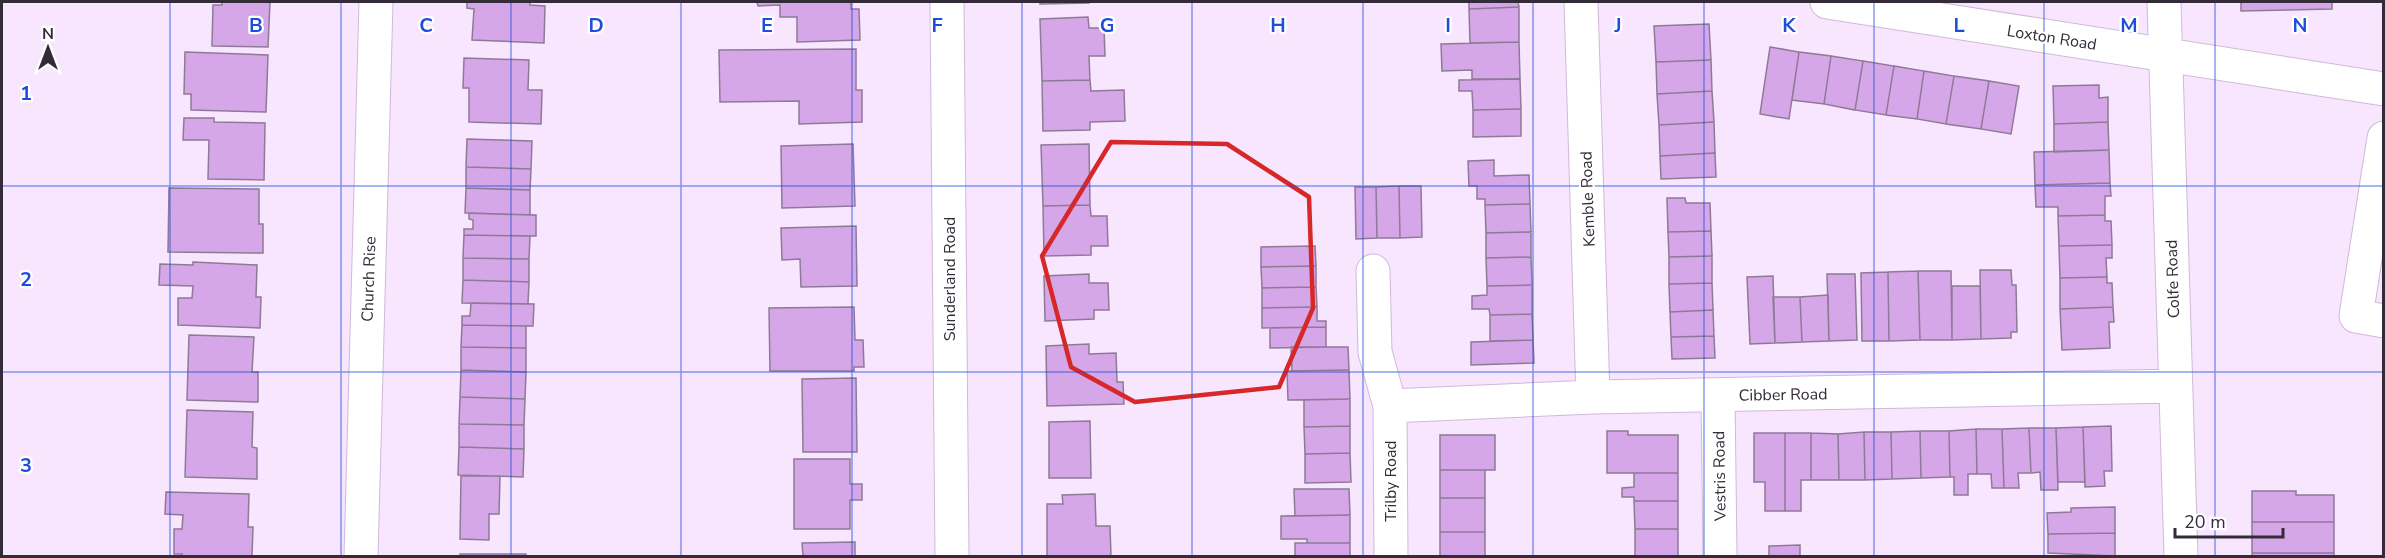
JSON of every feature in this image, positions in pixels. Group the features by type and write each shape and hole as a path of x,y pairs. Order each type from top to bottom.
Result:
{"street":[{"name":"Church Rise","path":"361,556 376,2"},
{"name":"Sunderland Road","path":"947,2 952,556"},
{"name":"Kemble Road","path":"1581,2 1593,397"},
{"name":"Loxton Road","path":"1827,2 2384,89"},
{"name":"Colfe Road","path":"2164,2 2181,556"},
{"path":"2384,138 2356,316 2384,321"},
{"name":"Trilby Road","path":"1373,271 1375,352 1390,406 1391,556"},
{"name":"Cibber Road","path":"1390,406 1593,397 2175,386"},
{"name":"Vestris Road","path":"1718,395 1720,556"}],"highlighted area":[{"path":"1111,142 1227,144 1309,197 1313,308 1279,387 1135,402 1071,367 1042,256"}],"building":[{"path":"222,2 270,2 268,47 212,46 213,5 222,5"},
{"path":"467,2 530,2 530,5 545,6 544,43 472,40 474,9 467,8"},
{"path":"757,2 851,2 851,9 859,9 860,40 797,42 797,17 780,17 780,5 758,6"},
{"path":"1040,2 1089,2 1089,3 1040,4"},
{"path":"1469,2 1518,2 1519,7 1469,9"},
{"path":"2241,2 2332,2 2332,9 2241,11"},
{"path":"1519,7 1519,42 1470,43 1469,9"},
{"path":"1088,17 1089,28 1104,28 1105,56 1089,56 1090,80 1042,81 1040,19"},
{"path":"1709,24 1711,60 1656,62 1654,26"},
{"path":"1519,42 1520,79 1472,79 1472,70 1442,71 1441,44"},
{"path":"1770,47 1799,52 1789,119 1760,114"},
{"path":"856,49 856,90 862,90 862,122 799,124 799,101 720,102 719,50"},
{"path":"185,52 268,55 266,112 191,110 191,94 184,94"},
{"path":"1799,52 1831,56 1824,104 1792,100"},
{"path":"1831,56 1863,61 1855,110 1824,104"},
{"path":"464,58 529,60 528,90 542,90 541,124 469,122 469,88 463,88"},
{"path":"1711,60 1712,91 1657,94 1656,62"},
{"path":"1863,61 1894,66 1886,115 1855,110"},
{"path":"1894,66 1924,71 1917,119 1886,115"},
{"path":"1924,71 1954,76 1946,124 1917,119"},
{"path":"1954,76 1989,81 1981,129 1946,124"},
{"path":"1520,79 1521,109 1473,110 1472,91 1459,91 1459,80"},
{"path":"1090,80 1091,91 1124,90 1125,121 1090,122 1090,130 1043,131 1042,81"},
{"path":"1989,81 2019,86 2011,134 1981,129"},
{"path":"2099,85 2099,98 2108,97 2108,122 2054,124 2053,86"},
{"path":"1712,91 1714,122 1659,125 1657,94"},
{"path":"1521,109 1521,136 1473,137 1473,110"},
{"path":"184,118 214,118 214,122 265,123 264,180 208,179 209,140 183,140"},
{"path":"1714,122 1715,153 1660,156 1659,125"},
{"path":"2108,122 2109,150 2054,152 2054,124"},
{"path":"467,139 532,141 531,169 466,167"},
{"path":"853,144 855,206 782,208 781,146"},
{"path":"1089,144 1090,205 1043,206 1041,145"},
{"path":"2109,150 2110,183 2035,185 2034,152"},
{"path":"1715,153 1716,177 1661,179 1660,156"},
{"path":"1494,160 1494,176 1529,175 1530,204 1485,205 1485,199 1477,199 1477,186 1469,186 1468,161"},
{"path":"466,167 531,169 530,190 466,188"},
{"path":"2110,183 2111,196 2105,196 2105,215 2058,216 2058,207 2036,207 2035,185"},
{"path":"1399,186 1400,238 1377,238 1376,187"},
{"path":"1399,186 1421,186 1422,237 1400,238"},
{"path":"1355,187 1376,187 1377,238 1356,239"},
{"path":"169,188 259,189 259,224 263,224 263,253 168,252"},
{"path":"466,188 530,190 530,215 465,213"},
{"path":"1667,198 1685,198 1686,203 1710,203 1711,231 1668,232"},
{"path":"1530,204 1531,232 1486,233 1485,205"},
{"path":"1090,205 1091,216 1107,216 1108,246 1091,246 1091,255 1044,256 1043,206"},
{"path":"469,213 536,215 536,236 464,235 464,229 473,229 473,220 469,219"},
{"path":"2105,215 2105,221 2111,221 2112,245 2059,246 2058,216"},
{"path":"856,226 857,286 801,287 800,259 782,260 781,228"},
{"path":"1711,231 1712,256 1669,257 1668,232"},
{"path":"1531,232 1531,257 1486,258 1486,233"},
{"path":"464,235 530,236 529,259 463,258"},
{"path":"2112,245 2112,258 2106,258 2107,277 2060,278 2059,246"},
{"path":"1315,246 1316,266 1261,267 1261,247"},
{"path":"1712,256 1712,283 1669,284 1669,257"},
{"path":"1531,257 1532,285 1487,286 1486,258"},
{"path":"463,258 529,259 529,282 463,280"},
{"path":"193,262 257,265 256,297 261,297 260,328 178,325 178,298 192,298 193,286 159,285 160,264 193,265"},
{"path":"1316,266 1316,287 1262,288 1261,267"},
{"path":"1980,270 2011,270 2012,285 2016,285 2017,332 2011,332 2011,338 1981,339"},
{"path":"1918,271 1951,271 1952,340 1920,340"},
{"path":"1918,271 1920,340 1889,341 1888,272"},
{"path":"1888,272 1889,341 1862,341 1861,273"},
{"path":"1089,274 1089,283 1108,283 1109,310 1094,310 1094,319 1045,321 1044,276"},
{"path":"1827,274 1855,274 1857,340 1829,341"},
{"path":"1773,276 1775,343 1750,344 1747,277"},
{"path":"2107,277 2107,283 2112,283 2113,307 2060,309 2060,278"},
{"path":"463,280 529,282 528,304 462,303"},
{"path":"1712,283 1713,310 1670,312 1669,284"},
{"path":"1532,285 1532,314 1490,315 1489,309 1472,309 1472,296 1487,295 1487,286"},
{"path":"1952,286 1980,286 1981,339 1952,340"},
{"path":"1316,287 1317,307 1262,308 1262,288"},
{"path":"1828,295 1829,341 1802,342 1800,297"},
{"path":"1773,297 1800,297 1802,342 1775,343"},
{"path":"471,303 534,304 533,326 462,325 462,316 470,316"},
{"path":"854,307 855,340 863,340 864,367 854,367 854,371 770,371 769,308"},
{"path":"1317,307 1317,321 1326,321 1326,327 1262,328 1262,308"},
{"path":"2113,307 2114,322 2109,322 2110,348 2062,350 2060,309"},
{"path":"1713,310 1714,336 1671,337 1670,312"},
{"path":"1532,314 1533,340 1490,341 1490,315"},
{"path":"462,325 526,326 526,348 461,347"},
{"path":"1326,327 1326,347 1270,348 1270,328"},
{"path":"189,335 254,337 252,372 258,372 258,402 187,400"},
{"path":"1714,336 1715,358 1672,359 1671,337"},
{"path":"1533,340 1534,363 1471,365 1471,342"},
{"path":"1089,344 1089,354 1116,353 1117,382 1123,382 1124,404 1047,406 1046,346"},
{"path":"461,347 526,348 526,372 461,370"},
{"path":"1291,347 1348,347 1349,370 1292,371"},
{"path":"461,370 526,372 525,399 460,397"},
{"path":"1349,370 1350,399 1288,400 1287,371"},
{"path":"856,378 857,452 803,452 802,379"},
{"path":"460,397 525,399 524,425 459,424"},
{"path":"1350,399 1350,426 1304,427 1304,400"},
{"path":"187,410 253,412 252,447 257,448 257,479 185,477"},
{"path":"1090,421 1091,478 1049,478 1049,422"},
{"path":"459,424 524,425 524,449 459,447"},
{"path":"1350,426 1350,453 1305,454 1304,427"},
{"path":"2111,426 2112,471 2104,471 2105,486 2085,487 2083,427"},
{"path":"2083,427 2085,482 2058,482 2056,428"},
{"path":"2029,428 2056,428 2058,490 2041,490 2040,472 2031,473"},
{"path":"2029,428 2031,473 2018,473 2019,488 2004,488 2002,429"},
{"path":"1976,429 2002,429 2004,488 1992,488 1991,474 1977,474"},
{"path":"1976,429 1977,474 1968,474 1968,495 1954,495 1954,477 1950,477 1949,431"},
{"path":"1607,431 1628,431 1628,435 1678,435 1678,473 1607,473"},
{"path":"1920,431 1949,431 1950,477 1921,478"},
{"path":"1920,431 1921,478 1892,479 1891,432"},
{"path":"1864,432 1891,432 1892,479 1865,480"},
{"path":"1864,432 1865,480 1839,480 1838,434"},
{"path":"1754,433 1785,433 1785,511 1765,511 1765,482 1754,482"},
{"path":"1785,433 1811,433 1811,480 1801,480 1801,511 1785,511"},
{"path":"1811,433 1838,434 1839,480 1811,480"},
{"path":"1440,435 1495,435 1495,470 1440,470"},
{"path":"459,447 524,449 523,477 458,475"},
{"path":"1350,453 1351,482 1305,483 1305,454"},
{"path":"794,459 850,459 850,484 862,484 862,500 850,500 850,529 794,529"},
{"path":"1440,470 1485,470 1485,498 1440,498"},
{"path":"1634,473 1678,473 1678,501 1634,501 1634,497 1622,497 1622,488 1634,487"},
{"path":"461,476 500,476 499,514 489,514 489,540 460,539"},
{"path":"1294,489 1349,489 1350,515 1295,516"},
{"path":"2252,491 2296,491 2296,495 2334,495 2334,522 2252,522"},
{"path":"166,492 249,494 248,527 253,527 252,556 174,554 174,529 182,529 183,515 165,514"},
{"path":"1095,494 1096,526 1110,526 1111,556 1047,556 1047,504 1063,504 1062,495"},
{"path":"1440,498 1485,498 1485,532 1440,532"},
{"path":"1634,501 1678,501 1678,529 1635,529"},
{"path":"2115,507 2115,533 2048,534 2047,513 2071,512 2071,508"},
{"path":"1350,515 1350,543 1307,543 1307,539 1281,539 1281,516"},
{"path":"2252,522 2334,522 2334,553 2252,553"},
{"path":"1635,529 1678,529 1678,556 1635,556"},
{"path":"1440,532 1485,532 1485,556 1440,556"},
{"path":"2115,533 2115,556 2048,553 2048,534"},
{"path":"855,542 855,556 803,556 802,543"},
{"path":"1295,543 1350,543 1350,556 1295,556"},
{"path":"1800,545 1800,556 1769,556 1769,546"},
{"path":"2252,553 2334,553 2334,556 2252,556"},
{"path":"460,554 526,554 526,556 461,556"}]}
